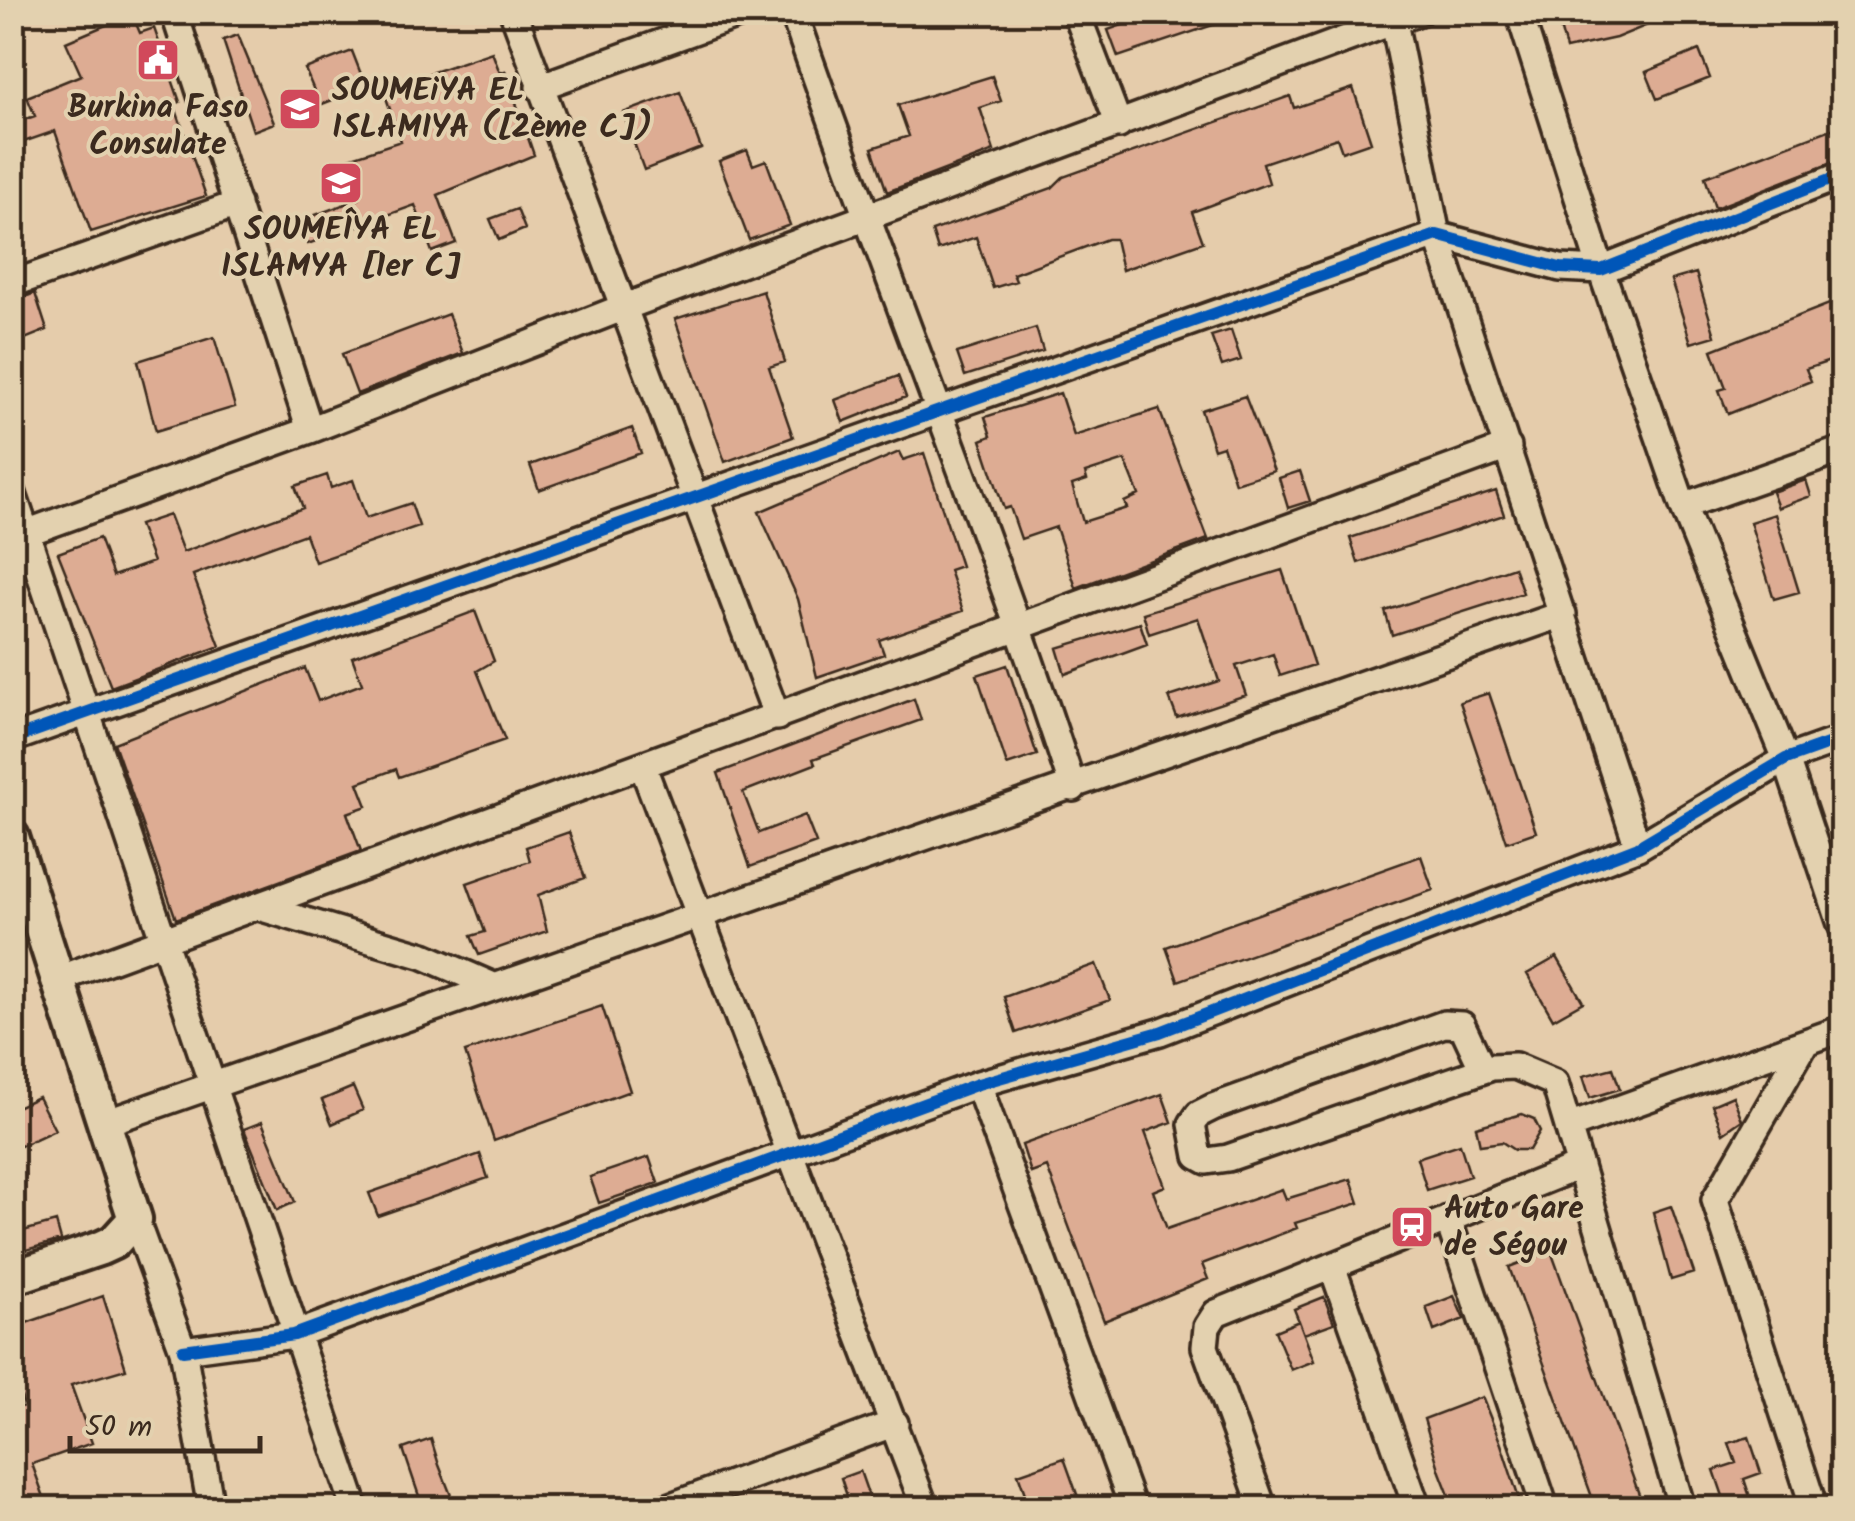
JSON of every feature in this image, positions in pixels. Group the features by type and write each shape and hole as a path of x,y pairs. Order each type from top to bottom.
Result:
{"main road":[{"path":"12,837 135,1220 114,1242 12,1278"}],"street":[{"path":"174,12 310,430"},
{"path":"513,12 777,718"},
{"path":"540,87 746,12"},
{"path":"793,12 866,221 1020,627 1073,788"},
{"path":"1076,12 1119,125"},
{"path":"1519,12 1601,270 1683,506 1786,759 1842,927"},
{"path":"20,535 310,430 622,308 866,221 1402,16 1437,235 1638,847"},
{"path":"12,739 1437,235 1560,268 1601,270 1842,175"},
{"path":"12,284 238,204"},
{"path":"56,980 262,908 1508,447"},
{"path":"1683,506 1842,450"},
{"path":"12,491 20,535 87,715 355,1508"},
{"path":"102,1124 491,985 1073,788 1562,614"},
{"path":"183,1350 294,1335 978,1084 1160,1032 1638,847 1786,759 1842,740"},
{"path":"643,768 926,1508"},
{"path":"262,908 424,956 491,985"},
{"path":"1483,1070 1462,1026 1444,1024 1212,1107 1199,1114 1192,1136 1198,1156 1207,1161 1228,1158 1483,1070 1514,1066 1554,1083 1682,1508"},
{"path":"1568,1127 1842,1029"},
{"path":"1806,1042 1715,1200 1814,1508"},
{"path":"978,1084 1133,1508"},
{"path":"1263,1508 1206,1348 1207,1327 1216,1313 1580,1166"},
{"path":"1448,1219 1545,1508"},
{"path":"135,1220 183,1350 212,1508"},
{"path":"1332,1266 1417,1508"},
{"path":"666,1508 895,1423"}],"building":[{"path":"1159,12 1239,12 1240,16 1118,57 1108,30"},
{"path":"1611,12 1677,13 1616,38 1566,49 1560,27"},
{"path":"132,14 140,33 154,28 180,102 174,104 206,196 91,232 55,131 12,146 12,124 35,116 27,97 81,75 66,42"},
{"path":"238,35 274,123 253,131 223,40"},
{"path":"1699,50 1710,78 1657,99 1646,72"},
{"path":"352,51 366,87 320,105 305,69"},
{"path":"492,52 500,73 505,71 534,155 438,195 456,243 432,252 415,205 308,244 299,221 359,199 346,159 401,141 383,89"},
{"path":"992,76 1001,101 980,108 994,151 887,192 872,148 909,136 898,105"},
{"path":"1353,88 1371,142 1342,152 1337,138 1263,163 1269,183 1192,212 1203,242 1122,270 1115,239 1107,239 1013,274 1016,281 993,288 976,237 938,250 932,231 1052,188 1063,177 1290,96 1294,108"},
{"path":"680,92 701,148 644,170 623,113"},
{"path":"1842,125 1842,159 1715,208 1705,177"},
{"path":"747,150 753,165 766,160 790,225 749,240 719,161"},
{"path":"517,209 525,229 499,240 490,219"},
{"path":"1696,273 1715,336 1691,343 1671,280"},
{"path":"763,291 785,362 769,367 793,437 725,462 675,319"},
{"path":"35,293 47,330 20,341 12,322 12,302"},
{"path":"1842,299 1842,357 1806,369 1811,381 1728,414 1719,390 1726,388 1712,350"},
{"path":"448,314 463,353 357,394 342,354"},
{"path":"1036,328 1043,351 965,376 957,353"},
{"path":"1231,330 1241,360 1222,366 1211,336"},
{"path":"214,337 235,407 156,431 138,361"},
{"path":"898,376 906,397 843,422 835,400"},
{"path":"1060,393 1074,436 1159,409 1208,539 1076,588 1056,527 1021,539 1010,507 1004,509 981,440 991,436 985,417","holes":["1125,460 1139,495 1124,502 1127,508 1083,522 1072,485 1087,480 1085,473"]},
{"path":"1245,396 1274,471 1235,483 1223,446 1214,449 1201,410"},
{"path":"632,428 641,453 539,490 530,465"},
{"path":"899,452 903,460 924,453 961,566 949,570 963,611 879,640 884,654 817,677 798,599 759,512"},
{"path":"1300,471 1310,501 1288,508 1279,478"},
{"path":"327,475 331,488 353,480 366,518 411,503 419,526 315,562 305,534 193,575 220,646 111,687 58,553 99,538 113,576 153,562 139,525 169,515 183,552 303,508 295,486"},
{"path":"1806,480 1811,496 1778,508 1772,492"},
{"path":"1496,491 1504,515 1358,563 1350,538"},
{"path":"1775,514 1799,592 1774,599 1750,522"},
{"path":"1514,567 1523,593 1392,635 1385,611"},
{"path":"1282,570 1314,665 1280,676 1273,654 1236,666 1246,695 1177,718 1169,697 1219,681 1198,618 1149,634 1143,613"},
{"path":"475,611 494,661 477,671 505,740 399,777 396,769 358,783 367,806 347,813 361,851 176,919 114,743 305,668 318,701 362,684 352,657"},
{"path":"1140,623 1147,644 1065,674 1057,648"},
{"path":"1007,665 1037,755 1007,765 977,675"},
{"path":"1489,693 1536,832 1507,842 1460,702"},
{"path":"914,699 921,720 813,759 815,764 743,792 759,833 805,815 816,843 750,867 718,773"},
{"path":"569,832 585,878 538,895 547,931 479,955 471,936 485,932 467,883 530,861 526,847"},
{"path":"1421,856 1433,890 1178,981 1166,947"},
{"path":"1557,957 1583,1002 1553,1019 1527,974"},
{"path":"1096,964 1110,1000 1016,1033 1004,997"},
{"path":"602,1006 630,1091 494,1141 465,1052"},
{"path":"1613,1068 1620,1089 1590,1098 1583,1076"},
{"path":"353,1087 363,1110 332,1124 322,1100"},
{"path":"1162,1094 1172,1122 1145,1132 1165,1186 1153,1191 1167,1229 1282,1189 1286,1199 1351,1179 1359,1203 1295,1223 1297,1228 1202,1264 1208,1279 1104,1321 1047,1167 1031,1173 1022,1145"},
{"path":"1733,1096 1742,1120 1723,1133 1712,1105"},
{"path":"38,1097 55,1130 12,1150 12,1109"},
{"path":"1522,1114 1534,1119 1540,1131 1529,1150 1514,1150 1502,1142 1480,1145 1476,1127"},
{"path":"262,1122 295,1202 277,1210 244,1129"},
{"path":"1460,1144 1470,1176 1427,1190 1417,1158"},
{"path":"480,1154 488,1178 378,1216 369,1193"},
{"path":"649,1157 658,1183 599,1203 590,1177"},
{"path":"1671,1206 1694,1273 1671,1280 1653,1212"},
{"path":"56,1222 61,1240 12,1254 12,1234"},
{"path":"1551,1251 1644,1508 1596,1508 1509,1267"},
{"path":"103,1296 126,1369 71,1385 92,1443 32,1464 48,1508 12,1508 12,1410 24,1406 12,1368 12,1328"},
{"path":"1454,1296 1464,1319 1434,1331 1426,1307"},
{"path":"1324,1297 1334,1323 1304,1334 1294,1309"},
{"path":"1299,1321 1314,1361 1291,1370 1275,1331"},
{"path":"1482,1397 1522,1508 1454,1508 1440,1472 1424,1419"},
{"path":"1749,1437 1761,1473 1744,1479 1751,1500 1727,1508 1714,1470 1736,1463 1729,1443"},
{"path":"431,1439 456,1508 423,1508 403,1449"},
{"path":"1064,1458 1078,1497 1048,1508 1030,1508 1018,1474"},
{"path":"860,1471 873,1508 851,1508 841,1478"}],"cycle path":[{"path":"12,739 1437,235 1560,268 1601,270 1842,175"},
{"path":"183,1350 294,1335 978,1084 1160,1032 1638,847 1786,759 1842,739"}],"place":[{"name":"Burkina Faso Consulate","path":"158,60"},
{"name":"SOUMEiYA EL ISLAMIYA ([2ème C])","path":"300,109"},
{"name":"SOUMEÎYA EL ISLAMYA [1er C]","path":"341,183"},
{"name":"Auto Gare de Ségou","path":"1412,1227"}]}
